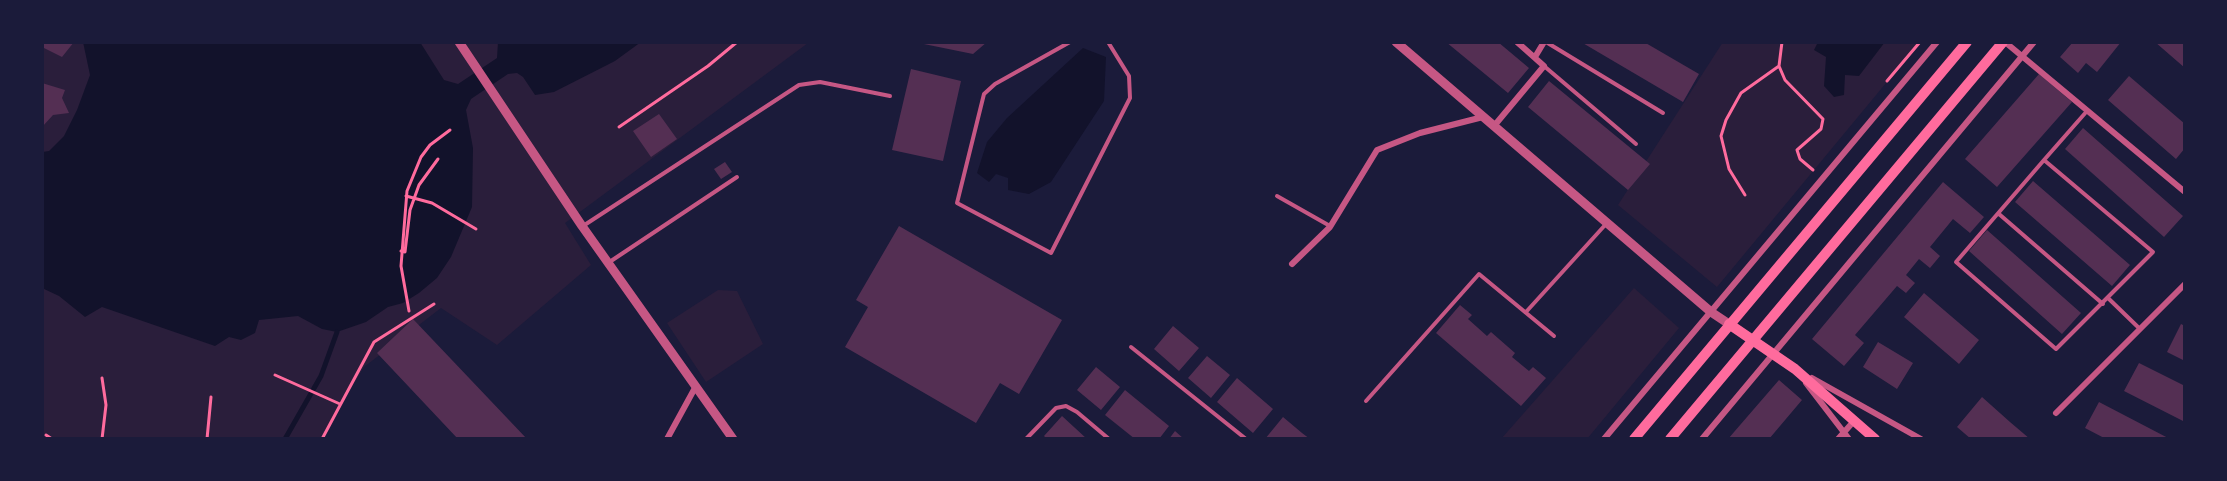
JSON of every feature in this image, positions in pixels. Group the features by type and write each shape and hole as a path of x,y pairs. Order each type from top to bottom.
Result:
{"main road":[{"path":"1634,439 1967,42"},
{"path":"1670,439 2004,42"},
{"path":"1730,324 1795,369 1875,439"}],"street":[{"path":"459,42 582,226 733,439"},
{"path":"1396,42 1711,312 1730,324"},
{"path":"1494,126 1544,66 1517,42"},
{"path":"1535,57 1545,42"},
{"path":"1604,439 1937,42"},
{"path":"2004,42 2185,192"},
{"path":"1702,439 2034,42"},
{"path":"1292,264 1330,227 1377,150 1420,133 1483,117"},
{"path":"2056,413 2185,284"},
{"path":"1795,369 1849,439"},
{"path":"1795,369 1921,439"},
{"path":"667,439 696,386"},
{"path":"1838,439 1854,421"}],"lane":[{"path":"1070,42 995,84 984,94 957,203 1051,253 1130,98 1129,76 1108,42"},
{"path":"1545,42 1663,113"},
{"path":"1544,66 1636,144"},
{"path":"582,226 799,85 820,82 890,96"},
{"path":"2044,160 2153,252 2109,299 2056,349 1956,262 1999,214 2044,160 2087,111"},
{"path":"608,263 737,177"},
{"path":"1277,196 1330,227"},
{"path":"1999,214 2103,304"},
{"path":"1526,312 1607,223"},
{"path":"1366,401 1479,273 1554,336"},
{"path":"2109,299 2139,330"},
{"path":"1131,347 1245,439"},
{"path":"1026,439 1056,408 1066,406 1077,412 1109,439"}],"path":[{"path":"619,127 708,66 737,42"},
{"path":"1782,42 1779,66 1785,80 1800,98 1823,119 1821,129 1797,150 1800,159 1813,170"},
{"path":"1745,195 1729,169 1721,136 1725,120 1740,93 1779,66"},
{"path":"409,311 401,251 406,196 420,157 439,137 450,130"},
{"path":"401,251 405,252 414,198 423,178 438,159"},
{"path":"406,196 432,203 476,230"},
{"path":"322,439 374,342 434,304"},
{"path":"275,375 339,404"},
{"path":"102,378 106,405 102,439"},
{"path":"207,439 211,397"},
{"path":"46,435 52,439"}],"shaded area":[{"path":"42,42 808,43 565,223 591,265 497,345 441,308 364,367 320,439 42,439"},
{"path":"83,42 420,42 444,80 458,84 497,58 498,42 641,42 615,61 554,92 535,95 523,77 517,73 508,74 471,99 466,110 473,148 472,207 451,257 437,278 419,293 403,303 388,307 366,322 337,332 322,329 298,316 259,320 255,333 241,340 229,337 215,346 102,307 85,317 59,296 42,288 42,152 49,151 64,136 77,110 90,75"},
{"path":"1723,42 1920,42 1717,287 1618,205"},
{"path":"1818,42 1885,42 1859,76 1845,75 1844,95 1834,97 1824,86 1826,57 1814,50"},
{"path":"1083,48 1106,57 1104,101 1051,182 1029,194 1008,190 1008,178 996,174 989,182 977,173 987,142 1007,118"},
{"path":"1634,288 1679,328 1587,439 1501,439"},
{"path":"718,290 737,291 763,344 706,382 667,323"}],"building":[{"path":"42,42 74,42 62,57 42,47"},
{"path":"914,42 987,42 973,54"},
{"path":"1446,42 1498,42 1529,68 1508,93"},
{"path":"1581,42 1644,42 1699,74 1683,102"},
{"path":"2073,42 2121,42 2097,72 2086,63 2078,73 2060,57"},
{"path":"2155,42 2185,42 2185,68"},
{"path":"911,69 961,81 943,161 892,150"},
{"path":"2039,74 2072,102 1997,187 1965,159"},
{"path":"2129,76 2185,124 2185,148 2176,159 2108,100"},
{"path":"1549,81 1650,164 1628,190 1528,107"},
{"path":"42,83 65,90 62,98 69,113 53,115 42,127"},
{"path":"659,114 677,139 651,157 633,131"},
{"path":"2083,128 2183,216 2164,237 2065,149"},
{"path":"725,162 732,172 721,179 714,169"},
{"path":"2033,181 2130,265 2112,286 2015,202"},
{"path":"1943,182 1984,217 1970,233 1953,219 1930,247 1940,256 1930,268 1919,259 1906,275 1915,283 1906,293 1897,286 1855,335 1864,343 1844,366 1812,339"},
{"path":"899,226 1062,320 1019,394 1000,383 976,423 845,347 868,307 856,300"},
{"path":"1987,230 2081,313 2062,334 1969,251"},
{"path":"1924,293 1979,340 1959,364 1904,317"},
{"path":"1460,305 1472,315 1468,319 1487,336 1491,332 1515,353 1512,357 1529,371 1533,367 1546,378 1521,406 1436,333"},
{"path":"413,319 527,439 458,439 377,353"},
{"path":"2181,324 2185,326 2185,361 2167,352"},
{"path":"1173,326 1199,348 1179,371 1154,349"},
{"path":"1878,342 1913,363 1897,389 1863,367"},
{"path":"1207,356 1230,375 1211,398 1188,378"},
{"path":"2139,363 2185,386 2185,422 2124,391"},
{"path":"1096,367 1120,387 1101,410 1077,390"},
{"path":"1237,378 1273,409 1253,433 1217,402"},
{"path":"1779,380 1802,400 1769,439 1728,439"},
{"path":"1125,390 1169,426 1159,439 1135,439 1105,415"},
{"path":"1982,397 2030,439 1971,439 1957,427"},
{"path":"2099,402 2170,439 2106,439 2085,428"},
{"path":"1062,416 1087,439 1047,439 1044,436"},
{"path":"1283,417 1302,433 1310,439 1265,439"},
{"path":"1175,431 1184,439 1169,439"}],"waterway":[{"path":"285,439 321,376 337,332"}]}
